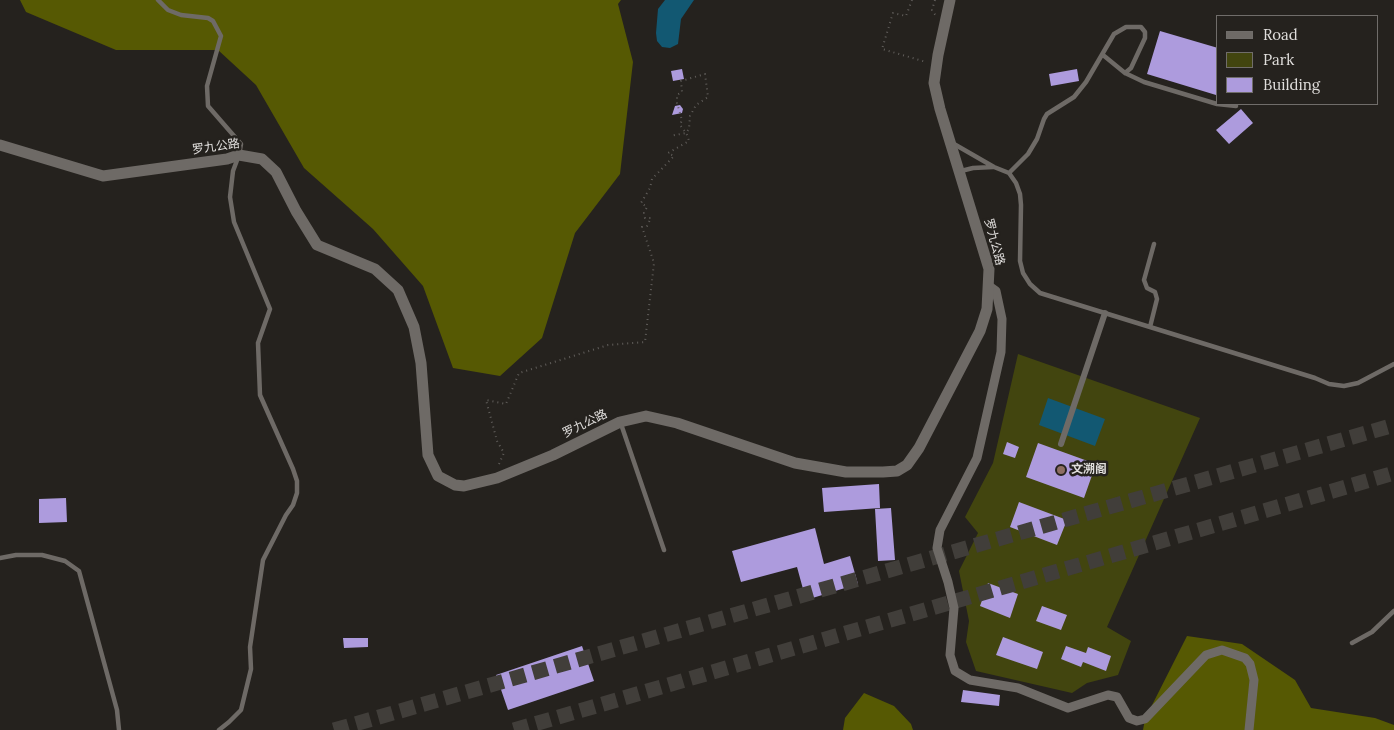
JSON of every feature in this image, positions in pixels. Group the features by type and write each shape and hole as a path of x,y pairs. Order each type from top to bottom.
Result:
{"street":[{"name":"罗九公路","path":"0,145 103,176 227,159 239,155 262,159 276,172 296,211 317,245 375,269 398,290 414,327 421,363 428,455 438,476 455,485 464,486 497,478 553,456 620,422 646,416 677,423 795,464 846,472 897,471 907,465 919,448 980,331 987,309 989,269 940,109 934,83 950,0"},
{"path":"988,286 996,290 1002,319 1001,352 977,458 940,530 937,548 954,608 950,654 955,671 970,680 1018,688 1068,708 1108,695 1117,697 1129,718 1137,721 1145,719 1206,655 1222,650 1245,658 1250,664 1254,680 1249,730"},
{"path":"1062,442 1105,313"}],"lane":[{"path":"158,0 168,10 181,15 208,18 213,21 221,36 207,86 208,106 241,144 233,171 230,197 234,222 270,309 258,343 260,395 294,469 297,481 297,493 293,505 263,560 250,647 251,669 241,710 219,730"},
{"path":"1009,173 1028,154 1037,139 1047,114 1074,97 1086,82 1114,34 1133,25 1141,27 1145,32 1145,38 1132,68 1125,73"},
{"path":"1103,55 1125,73 1144,82 1216,104"},
{"path":"1226,105 1236,106"},
{"path":"950,142 994,167 1009,173 1016,182 1020,194 1020,260 1023,273 1030,284 1040,293 1315,378 1329,384 1344,386 1358,383 1394,364"},
{"path":"959,172 973,168 994,167"},
{"path":"1150,327 1158,299 1154,292 1147,288 1144,280 1154,244"},
{"path":"620,422 664,550"},
{"path":"0,558 16,555 42,555 65,561 79,571 117,710 120,730"},
{"path":"1352,643 1372,632 1394,611"}],"path":[{"path":"912,0 906,16 893,13 882,49 931,63"},
{"path":"497,478 497,469 504,454 497,440 486,400 506,404 519,373 608,345 645,342 654,263 642,227 647,226 652,218 645,218 644,213 648,207 641,204 650,188 652,179 674,156 668,153 690,141 686,133 680,125 682,120 677,95 682,92 682,81 705,74 708,97 696,105 690,116 689,129 686,133 670,136"}],"green space":[{"path":"1018,354 1200,418 1107,627 1131,641 1118,675 1087,683 1072,693 976,671 966,642 969,621 959,571 978,533 965,517 993,463"}],"shaded area":[{"path":"20,0 621,0 618,4 633,62 620,174 575,233 542,338 500,376 453,368 423,286 373,229 304,168 256,85 218,50 116,50 26,12"},
{"path":"1187,636 1242,644 1295,680 1311,708 1375,718 1394,725 1394,730 1143,730 1145,719"},
{"path":"864,693 894,706 911,724 913,730 843,730 845,718"}],"water":[{"path":"665,0 694,0 681,19 678,44 670,48 662,47 657,41 656,33 658,9"},
{"path":"1048,398 1105,419 1095,446 1039,425"}],"building":[{"path":"1160,31 1216,47 1216,95 1147,74"},
{"path":"682,69 684,79 673,81 671,71"},
{"path":"1077,69 1079,81 1051,86 1049,74"},
{"path":"680,105 683,109 682,113 672,115 675,106"},
{"path":"1241,109 1253,123 1229,144 1216,130"},
{"path":"1007,442 1019,447 1015,458 1003,454"},
{"name":"文溯阁","path":"1038,443 1096,464 1084,498 1026,477"},
{"path":"879,484 880,508 824,512 822,488"},
{"path":"66,498 67,522 39,523 39,499"},
{"path":"1019,502 1067,520 1057,545 1010,527"},
{"path":"891,508 895,560 878,561 875,509"},
{"path":"815,528 824,564 850,556 858,584 806,600 797,567 741,582 732,551"},
{"path":"988,583 1018,594 1010,618 980,606"},
{"path":"1042,606 1067,615 1061,630 1036,621"},
{"path":"1003,637 1043,652 1037,669 996,655"},
{"path":"343,638 368,638 368,647 344,648"},
{"path":"582,646 594,681 508,710 496,675"},
{"path":"1066,646 1086,653 1088,647 1111,656 1106,671 1083,662 1081,667 1061,659"},
{"path":"963,690 1000,695 999,706 961,702"}],"tunnel":[{"path":"334,730 1394,425"},
{"path":"514,730 1394,473"}],"place":[{"name":"文溯阁","path":"1061,470"}]}
